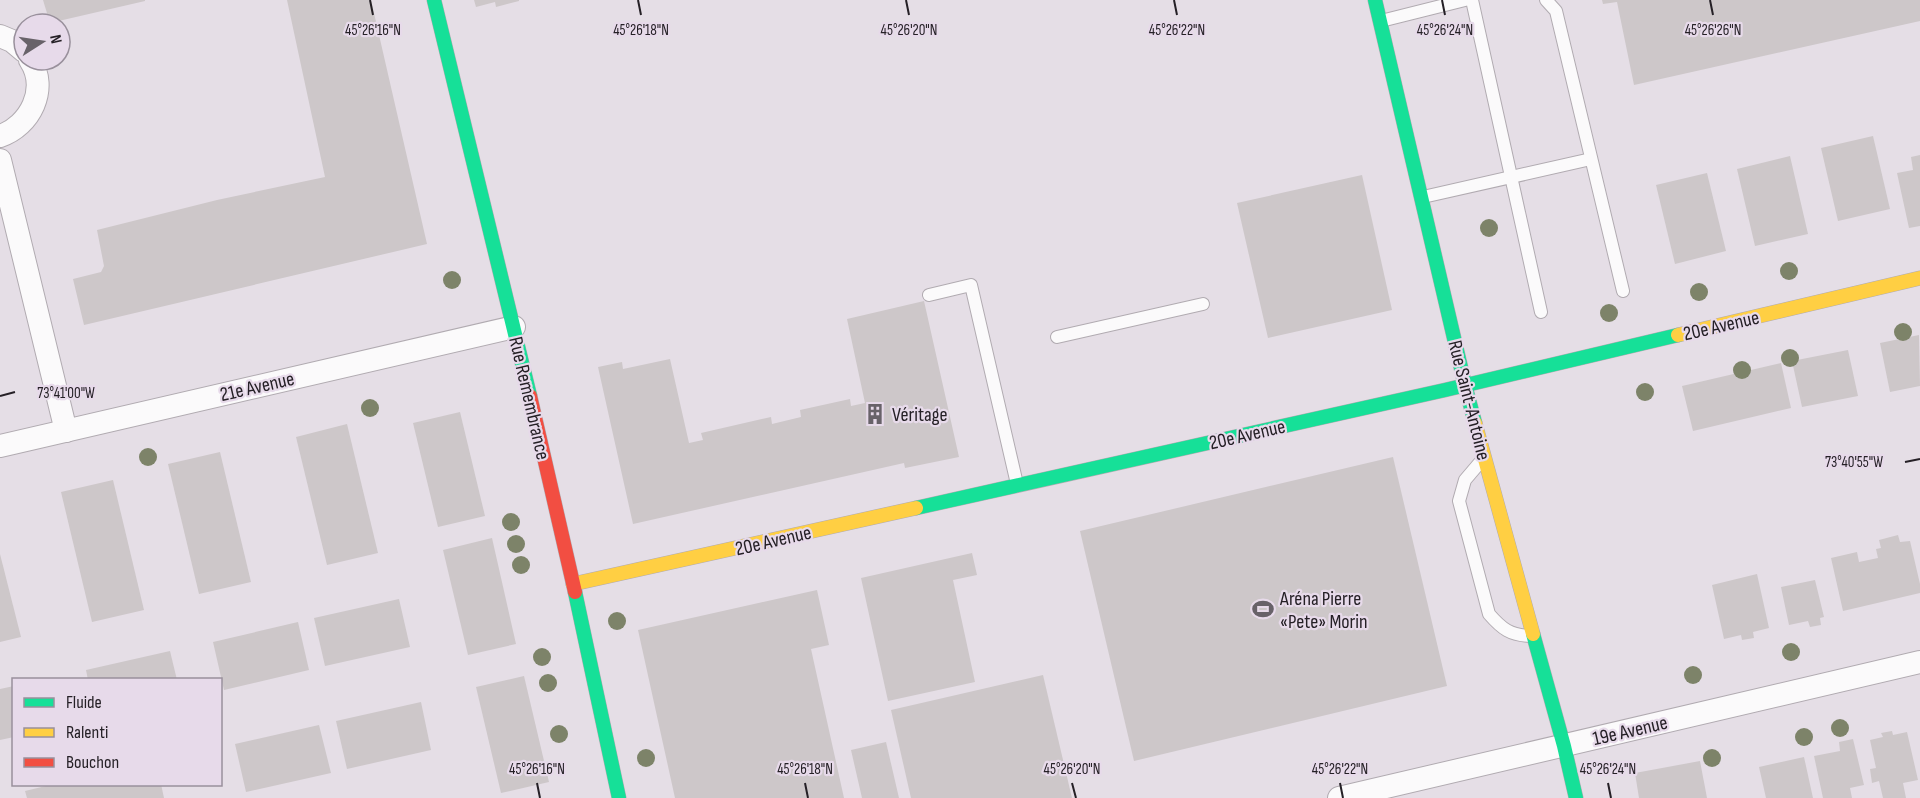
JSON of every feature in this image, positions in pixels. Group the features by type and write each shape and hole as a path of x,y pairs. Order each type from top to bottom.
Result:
{"street":[{"name":"Rue Remembrance","path":"434,0 514,327 619,798"},
{"name":"Rue Saint-Antoine","path":"1375,0 1465,385 1564,746 1576,798"},
{"path":"0,136 9,133 22,123 31,110 37,95 37,80 34,72"},
{"path":"0,160 66,431"},
{"name":"20e Avenue","path":"573,584 1465,385 1920,278"},
{"name":"21e Avenue","path":"0,446 514,327"},
{"name":"19e Avenue","path":"1339,798 1920,662"}],"lane":[{"path":"1380,21 1465,0"},
{"path":"1472,0 1541,312"},
{"path":"1546,0 1556,11 1623,291"},
{"path":"1421,198 1591,159"},
{"path":"929,295 971,285 1017,485"},
{"path":"1057,337 1203,304"},
{"path":"1484,457 1465,480 1460,501 1489,614 1501,628 1517,635 1534,636"}],"building":[{"path":"43,0 145,0 72,18 72,12 47,12"},
{"path":"287,0 371,0 427,244 84,325 73,279 101,272 104,266 97,230 217,200 325,177"},
{"path":"474,0 519,1 496,7 495,2 476,7"},
{"path":"1602,0 1920,0 1920,21 1634,85 1617,2 1603,4"},
{"path":"1873,136 1890,209 1838,221 1821,148"},
{"path":"1920,155 1920,226 1909,228 1897,173 1913,170 1911,157"},
{"path":"1790,156 1808,234 1755,246 1737,169"},
{"path":"1707,173 1726,251 1675,264 1656,185"},
{"path":"1362,175 1392,310 1268,338 1237,203"},
{"name":"Véritage","path":"924,301 959,457 905,468 904,463 633,524 598,367 622,362 623,369 670,359 689,443 703,440 701,433 771,417 772,424 801,417 800,410 850,399 851,406 865,403 847,319"},
{"path":"1919,335 1920,386 1890,392 1880,343"},
{"path":"1848,350 1858,396 1802,407 1792,361"},
{"path":"1781,363 1791,408 1693,431 1682,386"},
{"path":"460,412 485,516 438,527 413,423"},
{"path":"347,424 378,553 327,565 296,437"},
{"path":"220,452 251,582 199,594 168,464"},
{"name":"Aréna Pierre «Pete» Morin","path":"1393,457 1447,686 1134,761 1080,531"},
{"path":"113,480 144,610 92,622 61,492"},
{"path":"1898,535 1900,542 1910,541 1920,593 1843,611 1831,558 1857,552 1859,562 1878,558 1876,549 1881,548 1879,540"},
{"path":"492,538 516,644 468,655 443,550"},
{"path":"972,553 977,575 953,580 975,682 888,701 861,578"},
{"path":"0,554 21,637 0,642"},
{"path":"1757,574 1769,628 1753,632 1754,638 1742,640 1741,635 1724,639 1712,585"},
{"path":"1815,580 1824,617 1820,618 1821,625 1810,627 1808,621 1789,625 1781,587"},
{"path":"817,590 829,645 811,649 844,798 675,798 638,630"},
{"path":"399,599 410,647 325,666 314,618"},
{"path":"298,622 309,670 224,690 213,642"},
{"path":"170,651 177,678 88,678 86,670"},
{"path":"1043,675 1072,798 911,798 891,710"},
{"path":"524,676 549,782 501,793 476,687"},
{"path":"12,686 12,737 0,740 0,689"},
{"path":"421,702 431,750 347,769 336,721"},
{"path":"319,725 331,773 246,792 235,744"},
{"path":"1892,731 1893,735 1907,732 1918,780 1903,783 1906,798 1883,798 1879,781 1872,783 1870,769 1876,768 1870,740 1883,737 1881,733"},
{"path":"1853,739 1864,785 1850,788 1852,798 1823,798 1814,756 1840,751 1839,742"},
{"path":"886,742 899,798 862,798 851,750"},
{"path":"1804,757 1813,798 1766,798 1759,767"},
{"path":"1700,761 1707,798 1639,798 1635,773"},
{"path":"46,786 161,786 164,798 27,798 25,791"}],"traffic: fast":[{"path":"434,0 530,396"},
{"path":"1375,0 1475,423"},
{"path":"916,508 1445,390 1678,335"},
{"path":"575,592 619,798"},
{"path":"1533,634 1576,798"}],"traffic: slow":[{"path":"1678,335 1920,278"},
{"path":"1475,423 1533,634"},
{"path":"573,584 916,508"}],"traffic: jam":[{"path":"530,396 575,592"}],"place":[{"name":"Véritage","path":"875,414"},
{"name":"Aréna Pierre «Pete» Morin","path":"1263,609"}]}
